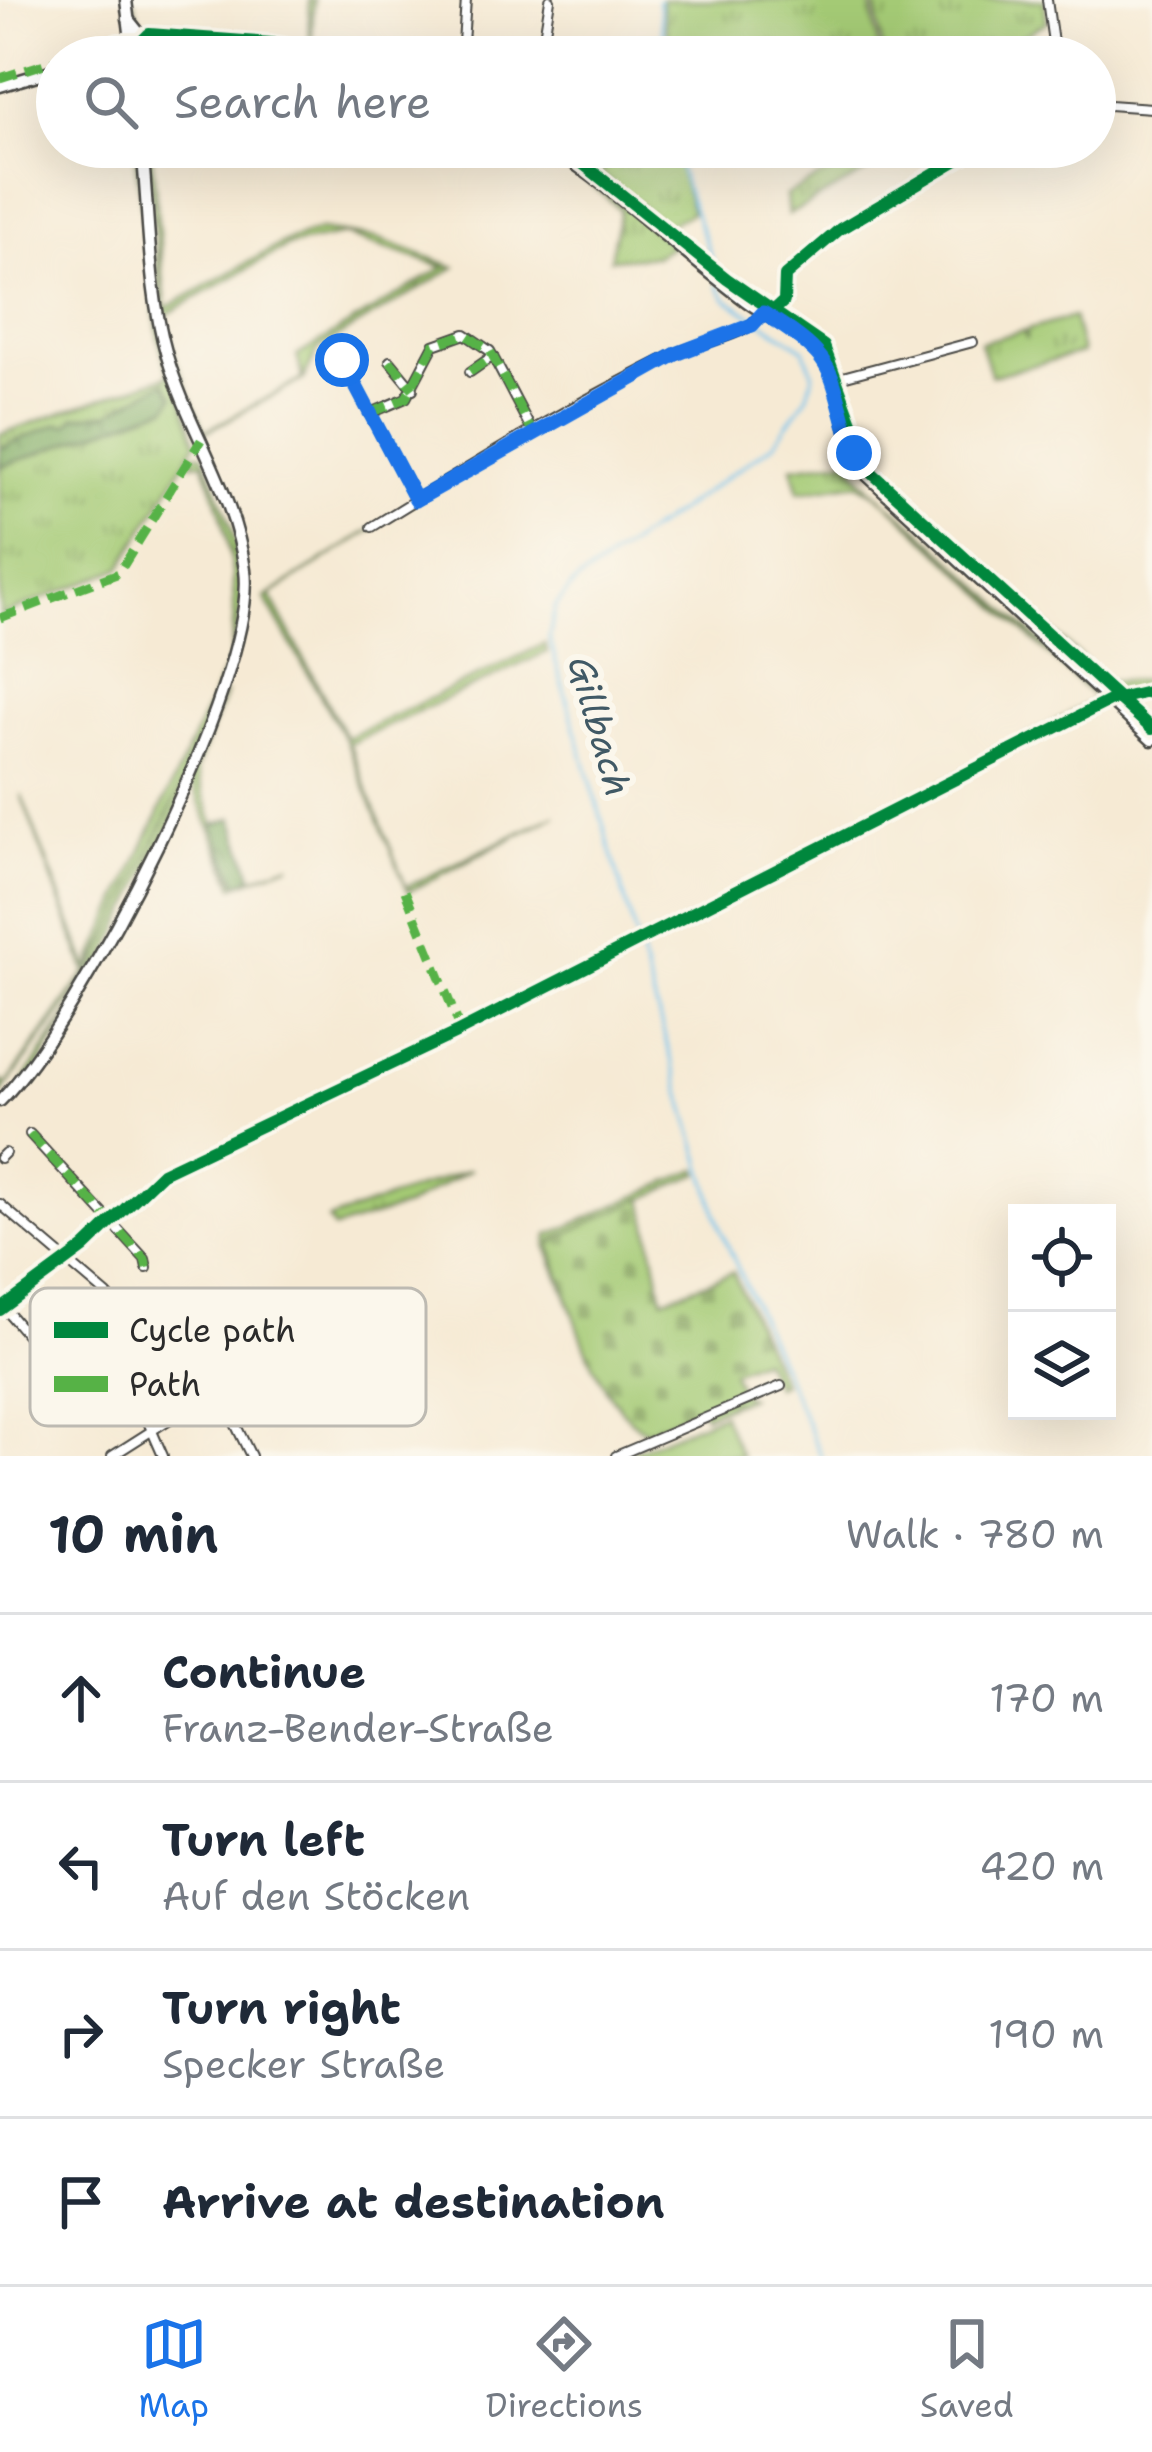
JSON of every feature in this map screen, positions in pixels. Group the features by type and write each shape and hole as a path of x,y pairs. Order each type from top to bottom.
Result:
{"main road":[{"path":"126,0 130,36"},
{"path":"128,19 143,36"},
{"path":"0,86 36,75"},
{"path":"0,1101 29,1069 101,955 188,773 237,657 244,625 247,589 236,530 165,347 144,168"},
{"path":"580,168 605,186 636,219 665,234 759,318 780,323 817,348 834,379 862,470 1152,740"}],"street":[{"path":"464,36 466,0"},
{"path":"545,36 550,0"},
{"path":"1047,0 1052,36"},
{"path":"1116,105 1152,108"},
{"path":"780,323 785,308 783,279 803,259 851,221 943,168"},
{"path":"372,526 532,431 676,354 759,318"},
{"path":"371,413 397,405 413,388 430,350 448,337 475,338 494,356 532,431"},
{"path":"834,379 973,342"},
{"path":"470,371 494,356"},
{"path":"342,360 416,500"},
{"path":"390,361 413,388"},
{"path":"1109,700 1152,691"},
{"path":"30,1134 145,1259 146,1268"},
{"path":"0,1204 98,1288"},
{"path":"30,1288 109,1224"},
{"path":"30,1288 2,1309 30,1344"},
{"path":"616,1456 782,1386"},
{"path":"151,1426 163,1456"},
{"path":"112,1456 160,1426"},
{"path":"236,1426 251,1456"}],"green space":[{"path":"309,0 314,0 312,36 310,36"},
{"path":"661,0 870,0 876,36 667,36"},
{"path":"874,0 1044,0 1047,22 1023,36 880,36"},
{"path":"140,23 195,36 160,36 144,35"},
{"path":"137,168 140,168 157,315 196,443 121,568 0,616 0,434 169,375 158,337"},
{"path":"148,168 153,168 166,308 285,242 320,230 377,238 455,267 318,349 304,379 202,434 173,364 163,315","holes":["344,235 444,267 297,356 303,379 205,431 176,360 166,315 288,246"]},
{"path":"573,168 671,246 656,256 610,259 620,209"},
{"path":"594,168 603,172 605,168 679,168 692,212 666,226"},
{"path":"837,168 873,168 788,215 786,195"},
{"path":"1073,317 1082,353 991,376 980,342 1023,331 1026,337 1027,330"},
{"path":"165,382 174,396 167,407 0,467 0,448 57,424 68,425 75,417 109,413"},
{"path":"195,454 203,454 238,558 242,594 230,657 234,606 230,558 203,462 191,463"},
{"path":"849,459 879,496 858,483 799,492 792,467"},
{"path":"905,494 1107,682 1152,680 1152,688 1112,690"},
{"path":"888,503 1101,699 1100,704 919,796 1096,699"},
{"path":"378,525 270,595 346,738 545,644 547,652 349,744 406,887 556,815 408,892 346,741 265,598"},
{"path":"229,659 203,737 124,906 79,987 0,1096 0,1080 6,1085 86,972 21,794 88,968"},
{"path":"226,692 196,770 232,878 239,883 291,864 234,886 191,781 104,961 25,1088 21,1084 81,995"},
{"path":"233,818 253,878 238,883 213,825"},
{"path":"471,1169 405,1207 334,1229 328,1220"},
{"path":"697,1169 700,1173 552,1242 597,1373 547,1247 549,1235"},
{"path":"643,1198 663,1299 733,1272 782,1383 775,1386 762,1359 732,1371 741,1393 749,1397 704,1415 700,1408 646,1431 627,1415 597,1373 551,1247 557,1238"},
{"path":"722,1414 741,1456 628,1456 631,1452"}],"waterway":[{"name":"Gillbach","path":"658,0 663,36"},
{"name":"Gillbach","path":"680,168 716,271"},
{"name":"Gillbach","path":"718,286 726,299 804,349 813,374 808,395 774,444 574,584 555,607 549,638 721,1230 821,1456"}],"marked path":[{"path":"0,78 36,67"},
{"path":"371,413 406,398 434,345 465,334 490,351 532,431"},
{"path":"470,372 493,356"},
{"path":"342,360 416,500"},
{"path":"390,361 413,389"},
{"path":"0,618 119,573 201,440"},
{"path":"405,891 461,1030"},
{"path":"30,1134 145,1259 147,1268"}],"cycle path":[{"path":"147,36 176,36"},
{"path":"588,168 727,279 824,346 870,471 1152,729"},
{"path":"773,311 784,301 785,276 840,229 943,168"},
{"path":"0,1310 84,1248 162,1173 456,1033 1109,701 1152,691"}],"route":[{"path":"342,360 416,500 676,354 756,323 763,313 808,341 824,357 854,453"}]}
